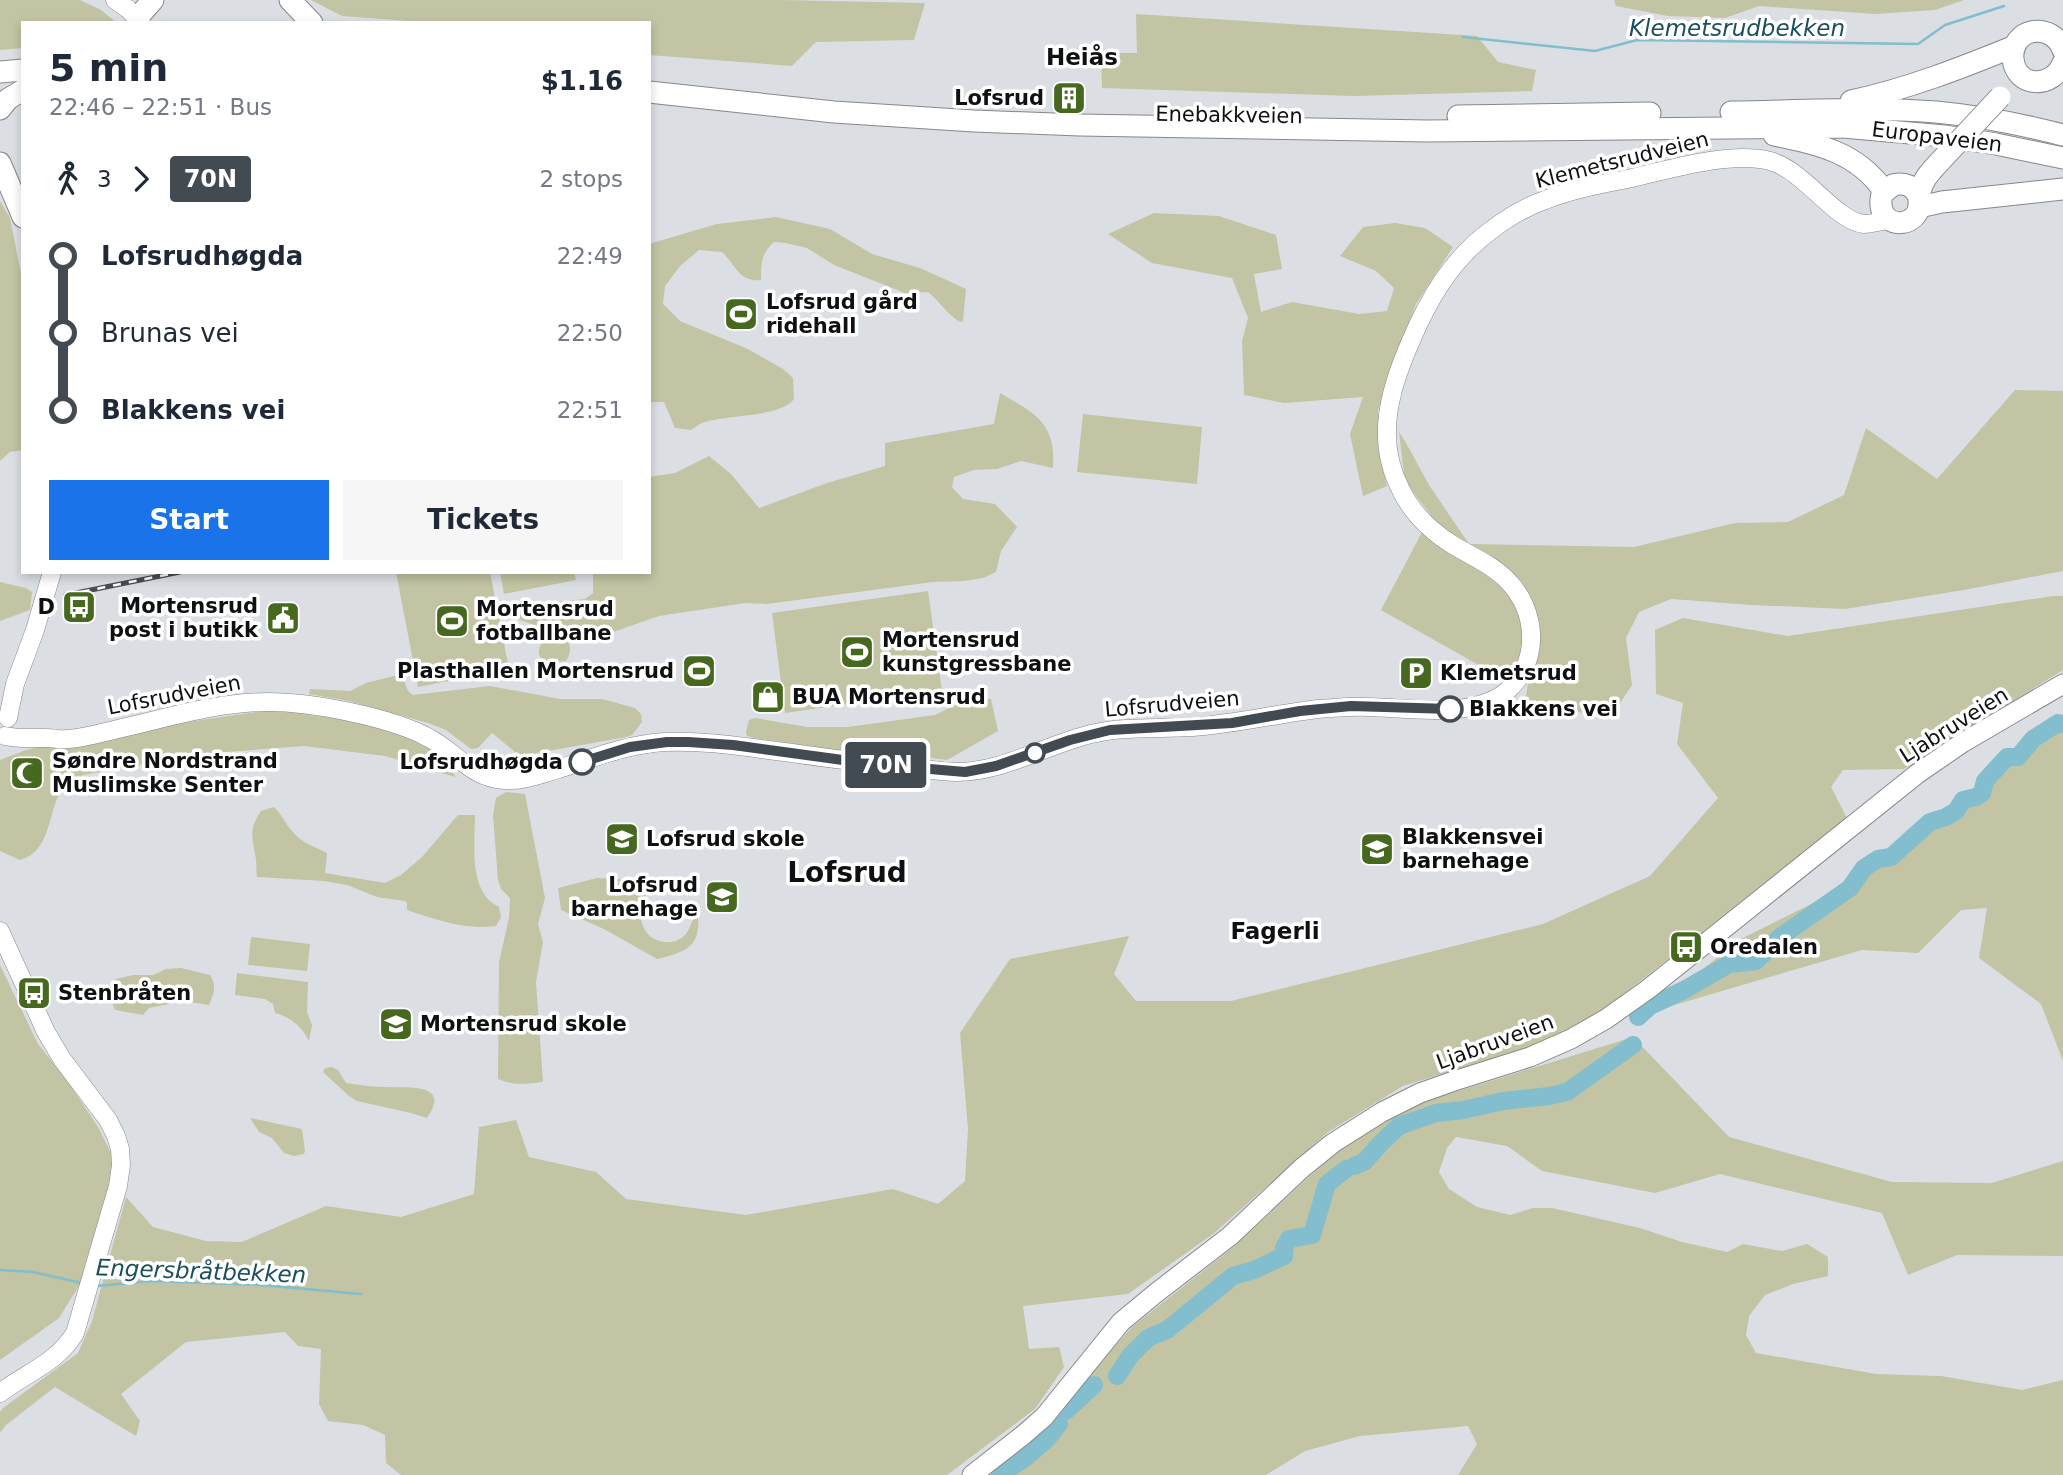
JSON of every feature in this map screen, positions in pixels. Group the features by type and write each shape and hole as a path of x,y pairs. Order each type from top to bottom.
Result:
{"highway":[{"path":"132,10 153,0"},
{"path":"293,9 309,21"},
{"path":"1899,200 1931,171 2001,96 2010,82 2022,36 2034,31 2046,32 2061,43"},
{"path":"2015,57 2020,75 2032,81"},
{"path":"1810,118 2015,57"},
{"path":"0,72 21,70"},
{"path":"2001,96 2032,81 2045,81 2062,74"},
{"name":"Enebakkveien","path":"651,79 946,113"},
{"path":"0,85 21,83"},
{"path":"0,109 8,99 21,91"},
{"name":"Enebakkveien","path":"651,92 834,111 946,113 1080,125 1359,131 1733,127 1810,118"},
{"name":"Europaveien","path":"1810,118 1926,112 1972,116 2063,135"},
{"name":"Enebakkveien","path":"974,115 1079,113 1347,117 1810,118"},
{"name":"Europaveien","path":"1810,118 1912,131 2031,150 2063,158"},
{"path":"1733,127 1806,142 1840,153 1873,175 1899,200 1942,202 2063,189"},
{"path":"0,144 2,166 21,212"}],"main road":[{"name":"Ljabruveien","path":"972,1475 1044,1416 1121,1322 1230,1236 1302,1168 1334,1143 1402,1102 1446,1083 1537,1055 1606,1019 1647,990 1917,774 1962,743 2063,684"}],"street":[{"name":"Klemetsrudveien","path":"1501,696 1517,680 1530,652 1531,629 1524,605 1509,582 1497,571 1439,536 1416,512 1400,489 1387,445 1387,421 1392,390 1415,330 1438,285 1452,267 1485,234 1540,201 1602,184 1725,159 1768,160 1784,167 1843,215 1856,221 1899,200"},
{"path":"3,726 51,574"},
{"name":"Lofsrudveien","path":"3,726 38,738 63,739 228,705 274,702 328,708 377,719 417,732 440,744 474,772 499,780 526,778 612,751 667,742 710,742 872,764 957,772 996,766 1070,740 1110,730 1232,723 1300,711 1351,706 1452,709 1501,696"},
{"path":"0,931 46,1032 116,1136 121,1165 115,1196 79,1321 71,1339 54,1358 0,1393"}],"green space":[{"path":"0,0 80,0 101,10 115,21 21,21 21,48 0,50"},
{"path":"311,0 781,0 925,3 914,40 816,42 792,66 651,55 651,21 410,21 342,16"},
{"path":"1614,0 1964,0 1935,10 1875,14 1759,6 1725,18 1668,16 1616,6"},
{"path":"1136,14 1477,36 1498,62 1536,70 1532,91 1354,96 1102,88 1101,53 1137,53"},
{"path":"0,201 10,218 21,274 21,450 10,452 0,461"},
{"path":"1154,213 1219,216 1276,235 1282,269 1254,274 1261,312 1292,302 1359,314 1387,311 1394,288 1376,271 1340,256 1363,227 1395,223 1425,228 1453,247 1416,304 1378,410 1378,447 1387,486 1363,496 1350,434 1363,397 1284,403 1244,395 1242,341 1248,318 1232,278 1152,263 1108,234"},
{"path":"776,217 830,229 872,254 920,268 966,289 963,321 955,319 928,292 905,293 834,265 807,248 774,242 763,259 761,280 743,276 722,252 699,250 680,266 665,286 663,304 680,321 748,349 783,369 793,378 794,399 787,405 766,412 705,422 691,430 675,428 664,402 651,402 651,243 717,224"},
{"path":"2015,390 2063,391 2063,571 1845,609 1671,599 1639,612 1626,638 1632,685 1611,717 1525,704 1529,675 1491,672 1381,610 1431,515 1405,482 1399,432 1429,485 1469,544 1634,547 1735,523 1788,522 1844,495 1866,428 1937,479"},
{"path":"1000,393 1033,414 1047,430 1051,440 1053,468 1021,461 997,469 974,470 954,477 952,487 963,499 995,504 1017,527 1001,551 996,572 983,578 767,604 745,603 659,616 613,632 560,632 508,616 505,607 585,599 593,593 593,574 651,574 651,477 675,473 709,456 731,474 759,508 827,483 885,466 885,443 994,424"},
{"path":"1083,414 1202,427 1197,484 1077,472"},
{"name":"Mortensrud fotballbane","path":"396,574 490,574 509,669 418,687"},
{"path":"500,574 574,574 576,580 504,594"},
{"path":"0,582 32,592 30,610 0,621"},
{"name":"Mortensrud kunstgressbane","path":"928,591 942,691 785,713 772,613"},
{"path":"2063,596 2063,670 1904,769 1843,770 1831,787 1847,818 1601,1012 1541,1043 1403,1086 1328,1132 1213,1234 1128,1294 1023,1306 1029,1349 1059,1347 1064,1367 1035,1409 947,1475 401,1475 386,1463 385,1435 363,1425 328,1421 319,1404 321,1349 298,1346 285,1332 186,1342 121,1394 140,1421 136,1436 55,1387 6,1425 0,1433 0,1412 3,1408 78,1353 92,1321 126,1197 153,1227 206,1241 242,1242 326,1206 401,1217 474,1194 479,1127 516,1120 529,1157 596,1172 626,1199 746,1215 893,1189 938,1204 965,1181 968,1129 960,1033 1010,959 1129,936 1114,974 1136,1001 1231,1001 1543,924 1650,876 1718,798 1677,744 1683,703 1656,694 1655,630 1683,618 1788,636"},
{"path":"565,639 570,649 566,661 545,663 539,654 542,642"},
{"path":"402,676 408,691 413,695 490,686 560,699 602,699 635,708 641,714 642,722 632,735 626,737 520,756 492,733 478,748 471,749 446,730 428,723 349,701 309,694 310,689 350,691 366,683"},
{"path":"967,699 991,699 998,731 947,760 892,753 871,755 753,738 747,736 746,732 749,720 755,718 807,727 848,727 935,715"},
{"path":"269,710 333,716 396,733 435,752 448,764 455,777 385,756 304,746 200,754 75,778 64,786 44,838 31,855 20,860 0,851 0,760 39,747 62,747 160,726"},
{"path":"2063,723 2063,1061 2041,1004 1979,958 1987,908 1961,910 1918,953 1862,950 1647,1013 1741,939 1839,890"},
{"path":"506,792 525,794 545,898 538,924 543,942 536,982 543,1082 525,1084 498,1079 499,962 509,918 510,898 501,889 498,880 493,815 496,798"},
{"path":"274,807 299,838 327,853 325,873 385,883 401,875 422,857 458,815 475,815 475,868 481,888 486,897 499,907 501,917 496,926 462,925 407,910 405,901 377,897 347,885 257,877 253,827 261,811"},
{"path":"597,878 636,880 647,890 641,919 648,934 659,941 671,942 683,937 696,912 698,925 694,941 676,954 657,959 604,929 561,910 558,888"},
{"path":"251,937 310,944 307,971 248,965"},
{"path":"0,965 38,1044 66,1079 98,1127 113,1157 111,1183 82,1281 59,1318 0,1360"},
{"path":"181,968 210,975 214,990 209,1005 183,1001 149,1008 143,1015 115,1010 107,989 116,979 133,975 153,975 166,969"},
{"path":"237,973 308,982 307,1012 312,1025 309,1041 291,1020 275,1013 273,1004 265,999 235,995"},
{"path":"1633,1037 1729,1137 1892,1182 1992,1183 2063,1161 2063,1256 1957,1255 1908,1275 1882,1213 1720,1174 1655,1193 1542,1171 1507,1146 1456,1137 1447,1148 1439,1172 1449,1189 1477,1207 1510,1215 1533,1208 1552,1208 1727,1252 1743,1244 1782,1251 1807,1244 1828,1257 1828,1276 1793,1284 1765,1295 1749,1316 1746,1335 1756,1353 1876,1374 1941,1376 2022,1390 2063,1380 2063,1475 1458,1475 1477,1444 1468,1426 1360,1436 1305,1451 1266,1475 983,1475 1084,1380 1133,1326 1236,1245 1329,1158 1375,1124 1429,1100"},
{"path":"325,1068 338,1070 346,1083 424,1089 434,1098 433,1106 427,1118 357,1101 323,1072"},
{"path":"250,1118 302,1129 304,1154 294,1156 284,1153 272,1138 259,1132"}],"waterway":[{"name":"Klemetsrudbekken","path":"1463,37 1595,51 1637,40 1918,44 1945,25 2004,6"},
{"path":"1638,1017 1650,1006 1729,964 1756,961 1780,937 1850,888 1864,868 1878,859 1891,857 1930,822 1946,817 1956,811 1963,800 1982,793 1985,781 2007,757 2018,757 2033,739 2058,723 2063,724"},
{"path":"1354,1166 1364,1162 1399,1126 1436,1113 1567,1092 1633,1045"},
{"path":"1117,1376 1130,1356 1148,1338 1167,1330 1233,1276 1284,1256 1284,1248 1289,1239 1312,1235 1327,1184 1346,1169"},
{"name":"Engersbråtbekken","path":"0,1270 33,1272 82,1283"},
{"name":"Engersbråtbekken","path":"96,1286 154,1281 261,1285 361,1294"},
{"path":"1066,1411 1094,1385"},
{"path":"1000,1475 1047,1439 1059,1424"}],"railway":[{"path":"66,595 170,574"}],"bus line":[{"name":"70N","path":"582,762 612,751 649,743 710,742 872,764 965,772 996,766 1070,740 1110,730 1232,723 1300,711 1351,706 1450,709"}],"place":[{"name":"Lofsrud","path":"1069,98"},
{"name":"Lofsrud gård ridehall","path":"741,314"},
{"name":"D","path":"79,607"},
{"name":"Mortensrud post i butikk","path":"283,618"},
{"name":"Mortensrud fotballbane","path":"452,621"},
{"name":"Mortensrud kunstgressbane","path":"857,652"},
{"name":"Plasthallen Mortensrud","path":"699,671"},
{"name":"Klemetsrud","path":"1416,673"},
{"name":"BUA Mortensrud","path":"768,697"},
{"name":"Blakkens vei","path":"1450,709"},
{"name":"Lofsrudhøgda","path":"582,762"},
{"name":"Søndre Nordstrand Muslimske Senter","path":"27,773"},
{"name":"Lofsrud skole","path":"622,839"},
{"name":"Blakkensvei barnehage","path":"1377,849"},
{"name":"Lofsrud barnehage","path":"722,897"},
{"name":"Oredalen","path":"1686,947"},
{"name":"Stenbråten","path":"34,993"},
{"name":"Mortensrud skole","path":"396,1024"}],"district":[{"name":"Heiås","path":"1082,57"},
{"name":"Lofsrud","path":"847,872"},
{"name":"Fagerli","path":"1275,931"}]}
